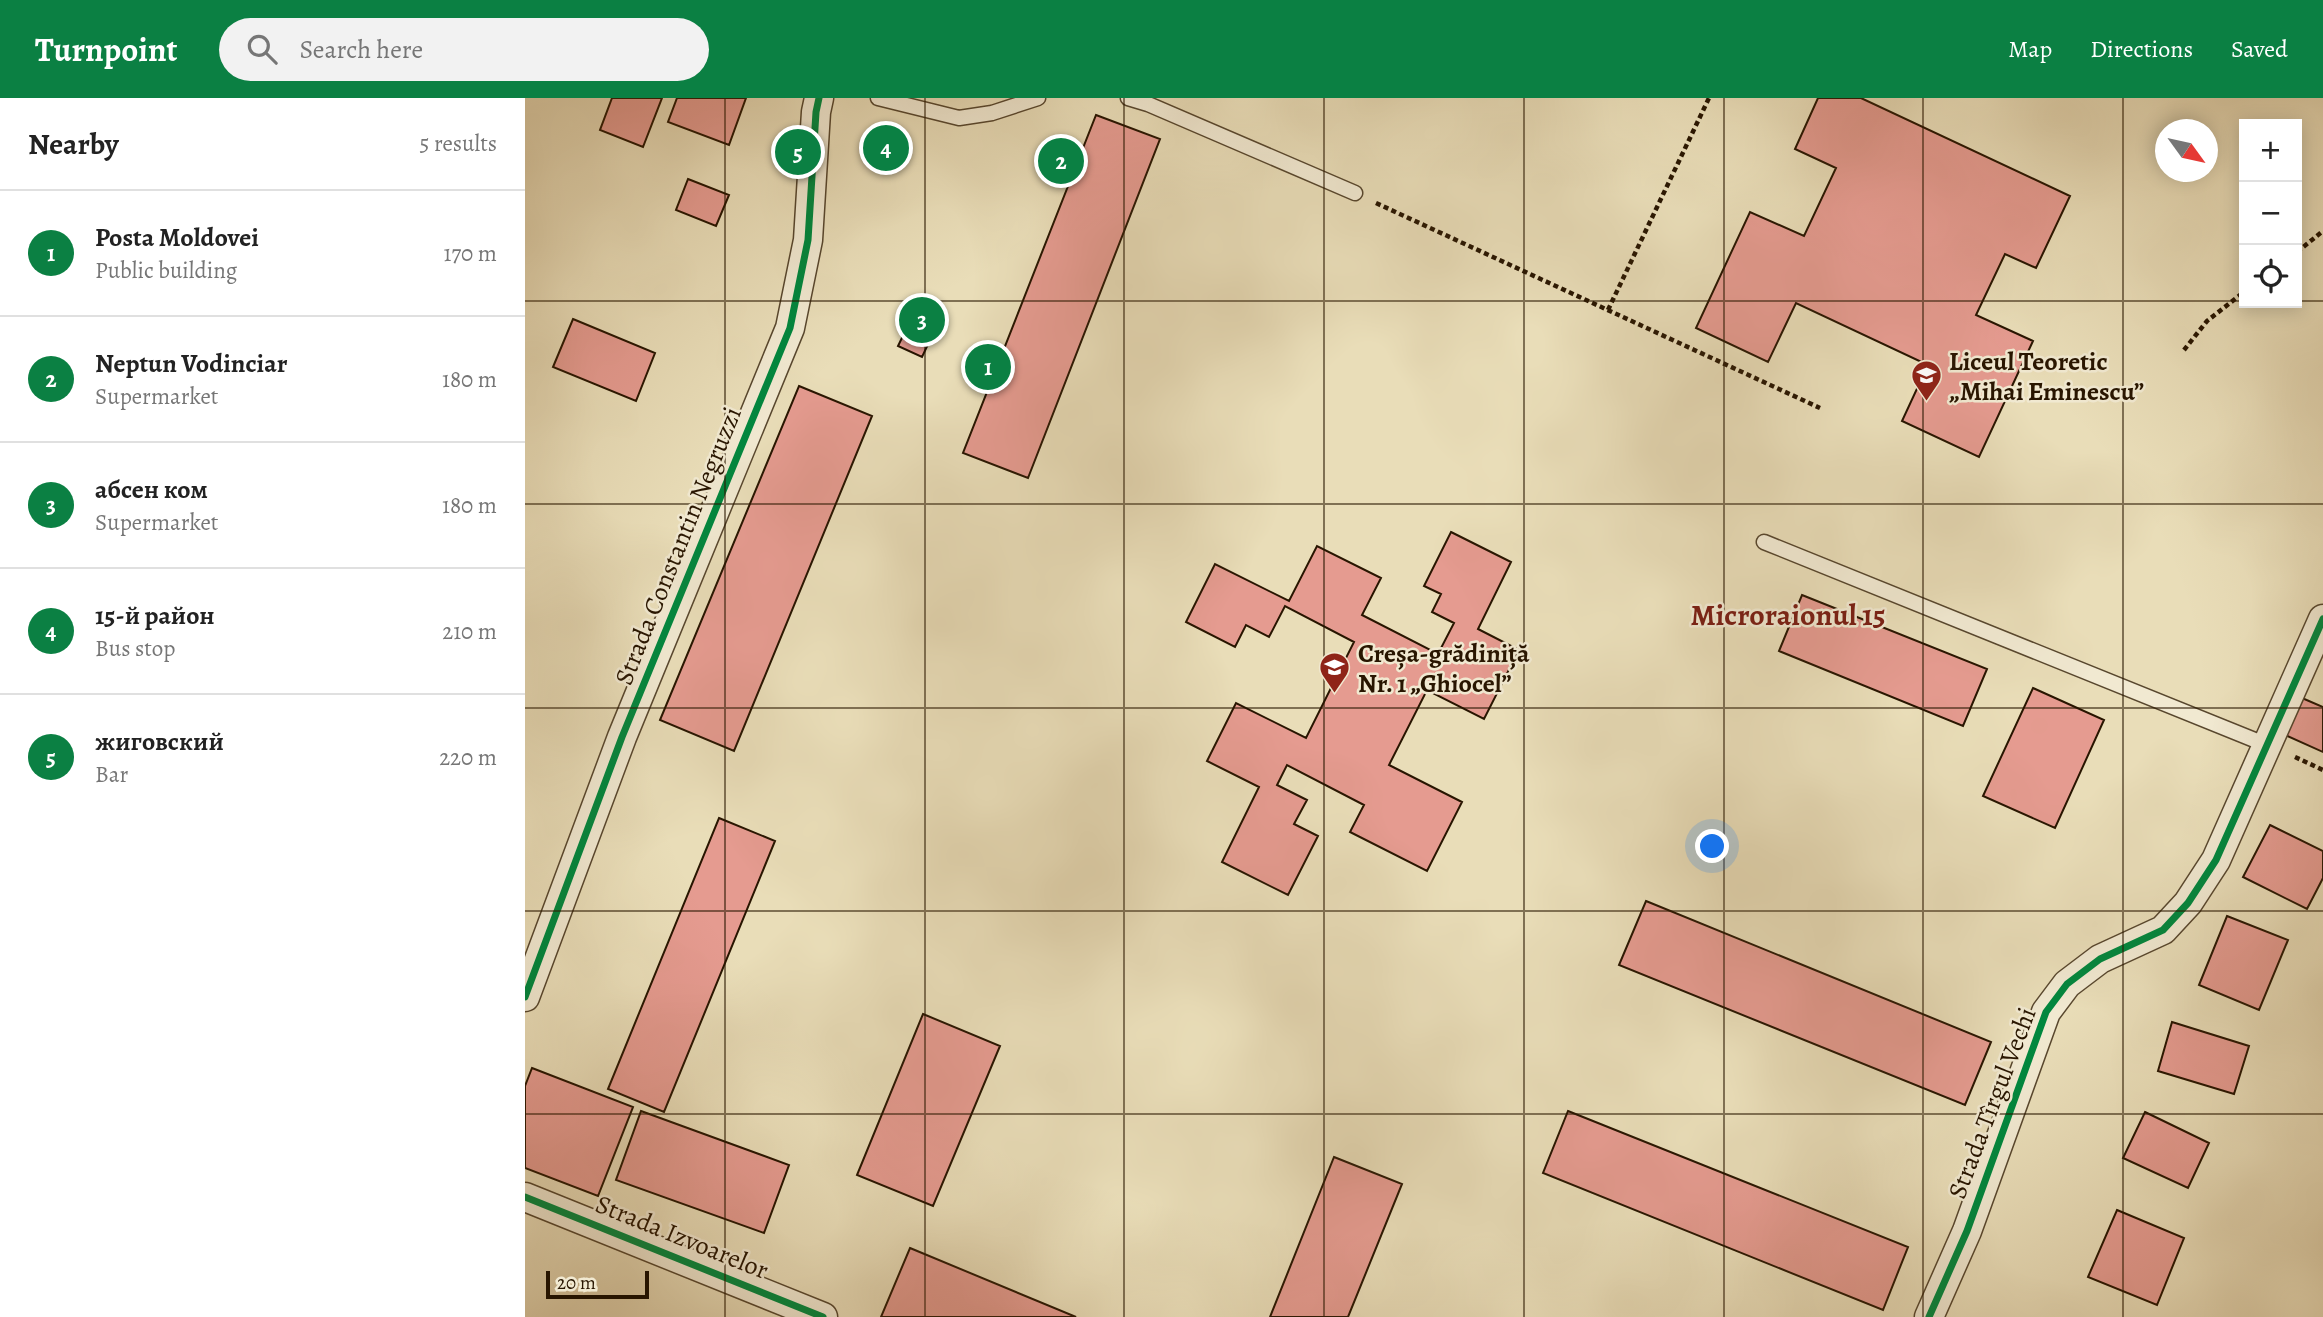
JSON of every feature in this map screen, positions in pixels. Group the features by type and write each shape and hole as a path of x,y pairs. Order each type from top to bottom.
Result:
{"street":[{"name":"Strada Constantin Negruzzi","path":"525,997 622,737 790,328 808,240 819,98"},
{"name":"Strada Tîrgul Vechi","path":"1929,1317 1967,1231 2046,1012 2067,984 2078,975 2100,959 2163,930 2188,903 2216,860 2323,619"},
{"name":"Strada Izvoarelor","path":"525,1197 823,1317"}],"lane":[{"path":"878,98 959,118 992,113 1038,98"},
{"path":"1128,98 1148,104 1355,193"},
{"path":"1764,542 2267,745"}],"path":[{"path":"1608,310 1709,98"},
{"path":"1355,193 1820,408"},
{"path":"2302,248 2323,231"},
{"path":"2184,350 2207,321 2239,296"}],"building":[{"path":"612,98 662,98 643,147 600,130"},
{"path":"677,98 746,98 729,145 668,122"},
{"path":"1818,98 1861,98 2070,196 2036,268 2005,254 1976,315 2033,341 1979,457 1902,421 1928,365 1796,303 1768,362 1696,328 1750,212 1804,236 1836,168 1795,149"},
{"path":"1096,115 1160,139 1028,478 963,453"},
{"path":"688,179 729,195 716,226 676,210"},
{"path":"917,307 941,317 922,357 898,346"},
{"path":"573,319 655,353 636,401 553,367"},
{"path":"799,386 872,416 734,751 660,720"},
{"path":"1451,532 1511,562 1478,629 1519,650 1484,719 1427,690 1389,765 1462,802 1427,871 1350,832 1364,805 1287,765 1277,785 1307,800 1294,824 1318,836 1288,895 1222,862 1259,787 1207,761 1236,703 1306,738 1354,642 1285,606 1269,637 1246,625 1235,647 1186,622 1215,564 1289,601 1317,546 1381,578 1362,615 1438,654 1454,623 1432,612 1441,594 1424,586"},
{"path":"1802,595 1987,669 1963,726 1779,651"},
{"path":"2033,688 2104,720 2055,828 1983,796"},
{"path":"2302,698 2323,707 2323,752 2285,735"},
{"path":"719,818 775,841 664,1112 608,1089"},
{"path":"2270,825 2323,851 2323,878 2307,909 2243,877"},
{"path":"1646,901 1991,1042 1965,1105 1619,965"},
{"path":"2227,916 2288,940 2259,1010 2199,985"},
{"path":"923,1014 1000,1046 933,1206 857,1175"},
{"path":"2172,1022 2249,1046 2234,1094 2158,1071"},
{"path":"532,1068 633,1107 598,1196 525,1168 525,1086"},
{"path":"641,1111 789,1165 764,1233 616,1180"},
{"path":"1568,1111 1908,1247 1883,1310 1543,1173"},
{"path":"2145,1112 2209,1143 2188,1188 2123,1158"},
{"path":"1334,1157 1402,1184 1348,1317 1270,1317"},
{"path":"2117,1210 2184,1238 2157,1305 2088,1277"},
{"path":"910,1248 1076,1317 881,1317"}],"cycle path":[{"path":"525,997 622,737 790,328 808,240 819,98"},
{"path":"1929,1317 1967,1231 2046,1012 2067,984 2100,959 2163,930 2188,903 2216,860 2323,619"},
{"path":"525,1197 823,1317"}],"place":[{"name":"15-й район","path":"886,148"},
{"name":"жиговский","path":"798,152"},
{"name":"Neptun Vodinciar","path":"1061,161"},
{"name":"абсен ком","path":"922,320"},
{"name":"Posta Moldovei","path":"988,367"},
{"name":"Liceul Teoretic „Mihai Eminescu”","path":"1926,403"},
{"name":"Creșa-grădiniță Nr. 1 „Ghiocel”","path":"1335,695"}],"district":[{"name":"Microraionul 15","path":"1788,615"}]}
